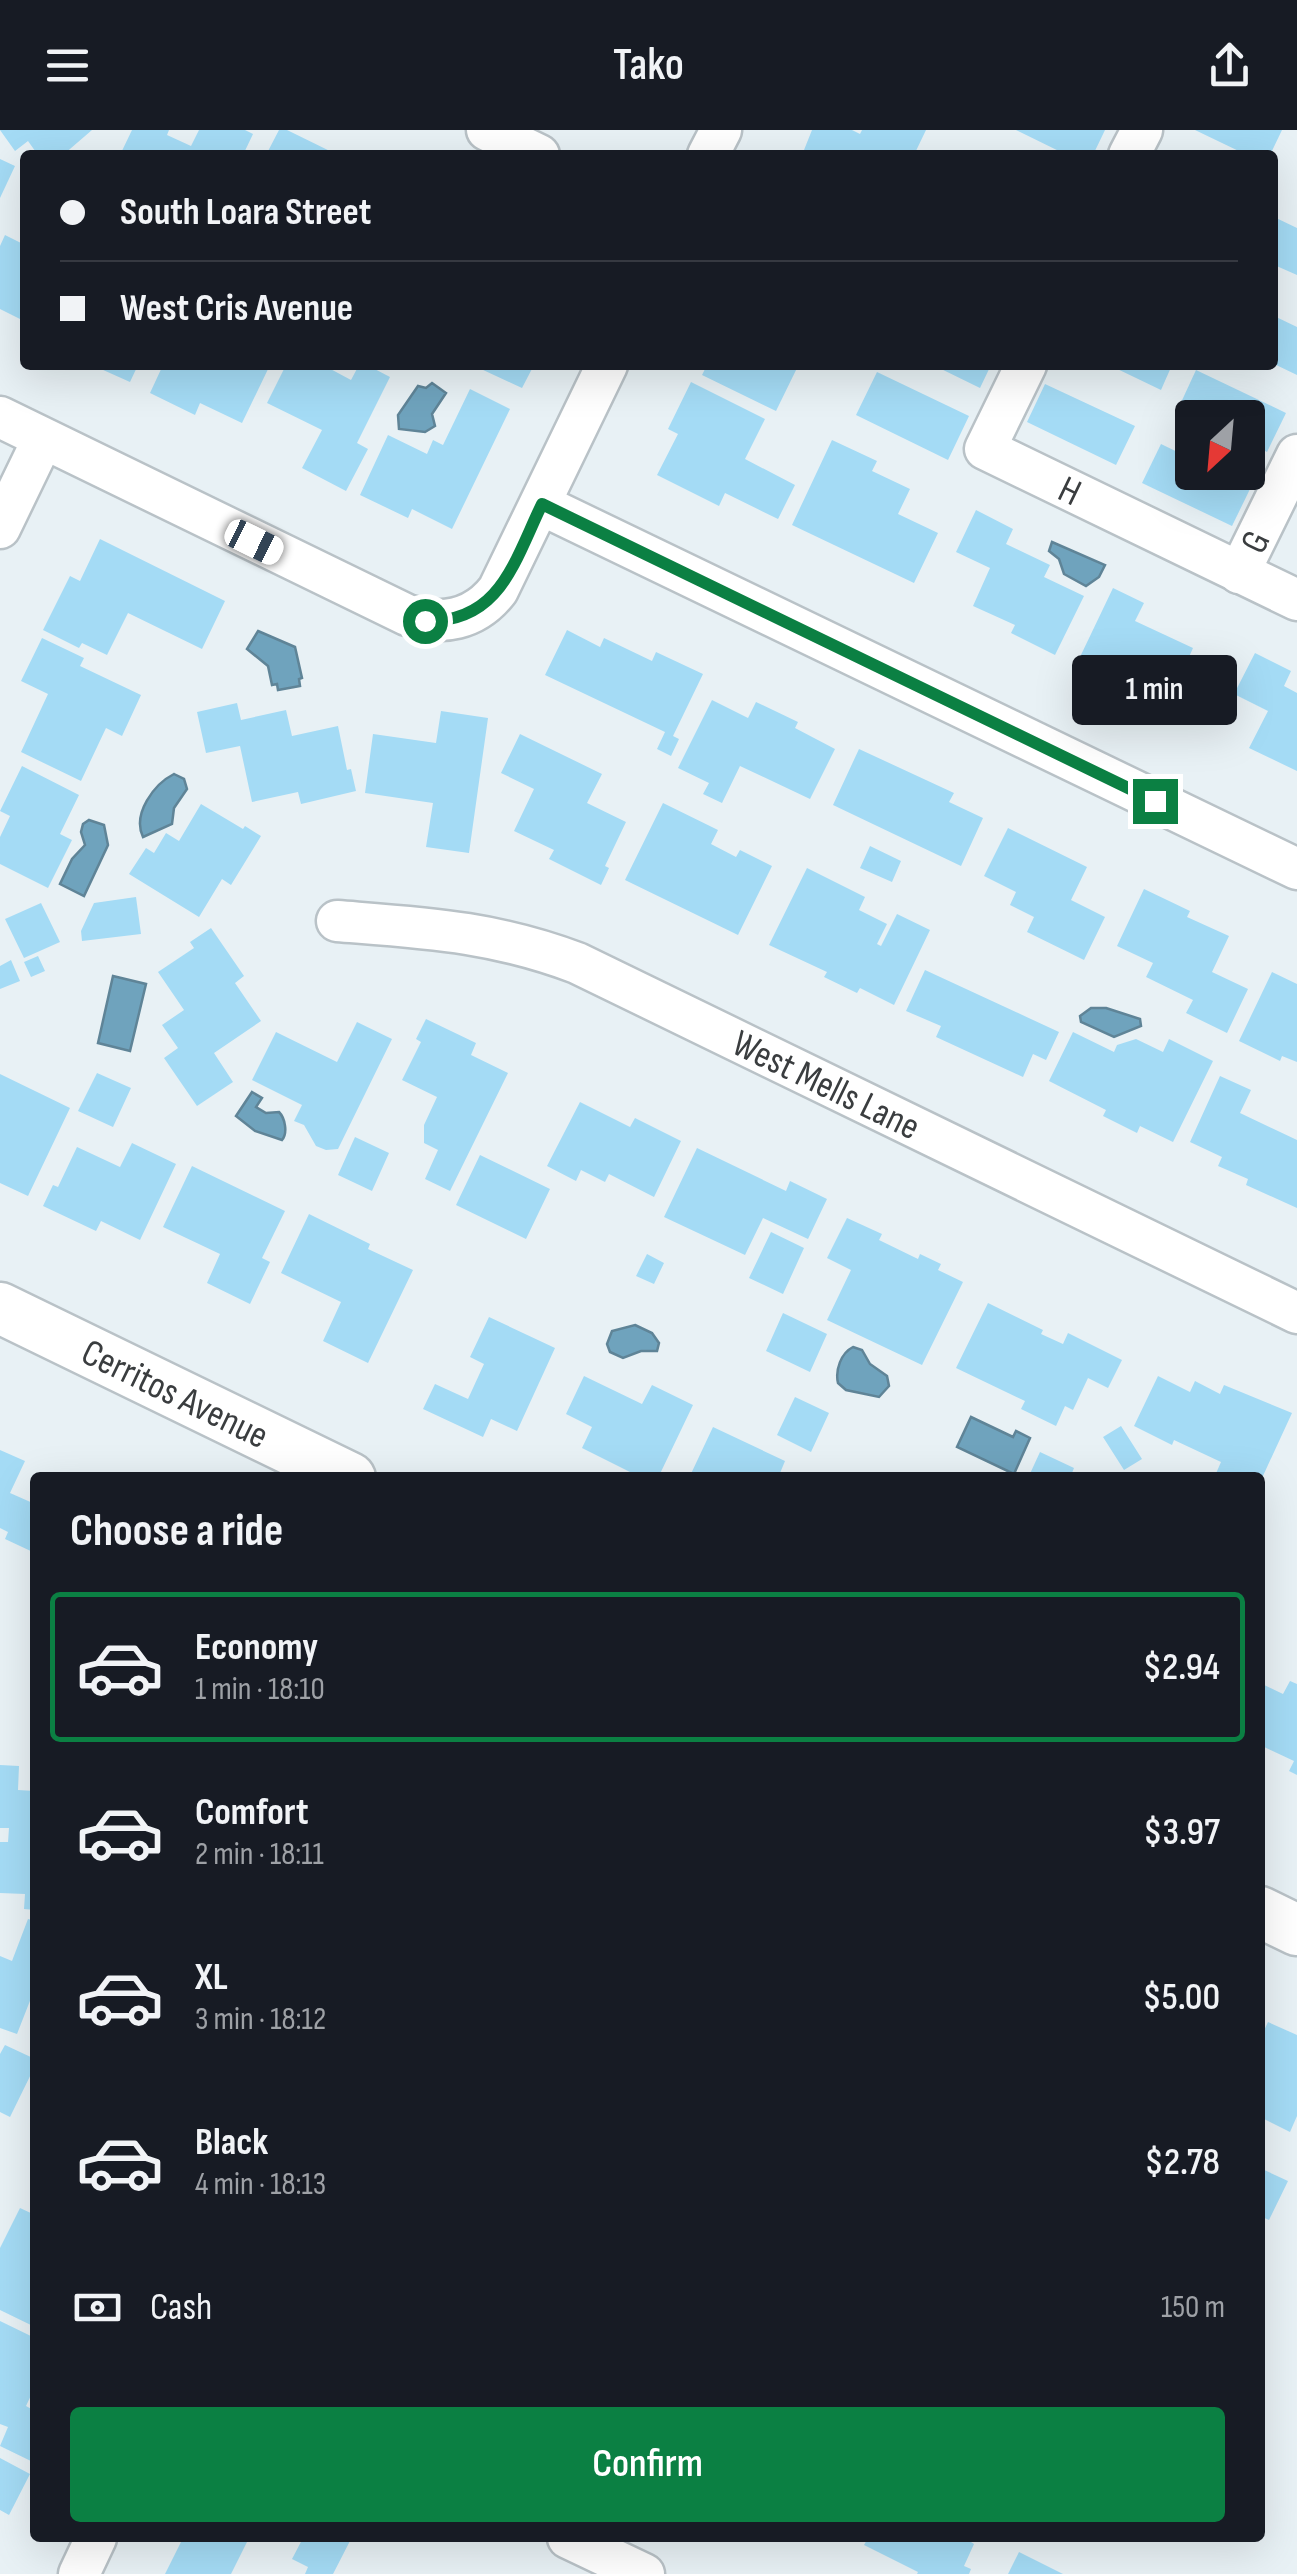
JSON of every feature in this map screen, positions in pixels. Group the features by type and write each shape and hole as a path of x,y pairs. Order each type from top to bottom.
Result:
{"street":[{"path":"487,130 529,150"},
{"path":"0,417 407,616 442,621 469,615 490,600 506,578 606,370"},
{"name":"H","path":"1024,370 985,449 1297,600"},
{"path":"0,528 43,439"},
{"name":"G","path":"1239,573 1297,456"},
{"path":"542,504 1297,870"},
{"name":"West Mells Lane","path":"337,921 484,934 576,963 1297,1312"},
{"name":"Cerritos Avenue","path":"0,1308 338,1472"},
{"path":"1265,1914 1297,1930"},
{"path":"79,2574 94,2542"},
{"path":"576,2542 644,2574"}],"water":[{"path":"432,383 446,393 432,414 435,426 425,432 399,429 398,415 418,386 426,388"},
{"path":"1052,542 1105,565 1099,577 1086,586 1064,574 1059,559 1049,551"},
{"path":"258,631 295,647 302,678 300,686 278,690 277,684 272,685 268,666 247,649"},
{"path":"174,774 184,779 187,789 174,808 172,824 143,837 140,819 147,801"},
{"path":"89,820 104,825 108,845 84,896 60,884 72,859 85,845 81,832"},
{"path":"113,976 146,984 130,1051 98,1043"},
{"path":"1091,1008 1106,1008 1140,1019 1141,1026 1114,1037 1081,1022 1080,1016"},
{"path":"252,1092 262,1098 256,1107 281,1115 285,1130 282,1140 255,1131 236,1116"},
{"path":"635,1325 652,1333 659,1343 657,1351 641,1351 623,1358 610,1352 607,1344 612,1331"},
{"path":"853,1347 862,1350 870,1364 887,1376 889,1386 879,1397 846,1390 838,1383 840,1362"},
{"path":"971,1417 1013,1437 1016,1431 1030,1438 1015,1472 957,1447"}],"building":[{"path":"0,130 92,130 69,150 34,150 28,141 15,151"},
{"path":"132,130 169,130 167,135 191,146 199,130 245,130 253,134 245,150 122,150"},
{"path":"279,130 287,130 328,150 269,150"},
{"path":"812,130 852,130 860,134 862,130 926,130 916,150 804,150"},
{"path":"1016,130 1105,130 1095,150 1057,150"},
{"path":"1195,130 1282,130 1272,150 1237,150"},
{"path":"0,159 15,166 0,198"},
{"path":"1278,219 1297,228 1297,275 1278,267"},
{"path":"5,235 20,242 20,319 0,309 0,246"},
{"path":"1278,318 1297,327 1297,375 1278,366"},
{"path":"103,370 136,370 130,382"},
{"path":"161,370 268,370 242,423 200,403 195,415 150,393"},
{"path":"284,370 332,370 351,380 356,370 377,370 390,377 357,443 368,449 346,491 302,468 322,430 267,403"},
{"path":"483,370 531,370 522,388"},
{"path":"704,370 796,370 776,411 702,375"},
{"path":"943,370 989,370 980,388"},
{"path":"1119,370 1170,370 1161,390"},
{"path":"1196,370 1259,400 1182,400"},
{"path":"877,372 969,416 948,460 856,415"},
{"path":"691,382 765,419 745,459 795,485 778,519 725,493 719,506 657,475 678,434 668,429"},
{"path":"1045,384 1135,426 1116,465 1027,422"},
{"path":"470,389 510,409 452,529 412,509 408,518 360,495 388,435 427,454 433,440 443,445"},
{"path":"1265,403 1286,413 1265,451"},
{"path":"832,440 877,461 872,471 910,489 898,514 938,533 914,583 792,525"},
{"path":"1161,444 1175,451 1175,490 1250,490 1232,526 1142,483"},
{"path":"976,510 1013,529 1006,544 1050,565 1044,577 1084,596 1055,655 1011,633 1015,625 973,606 990,568 956,552"},
{"path":"100,539 225,601 202,649 128,613 107,655 82,643 79,648 43,630 70,576 80,581"},
{"path":"1113,588 1144,603 1135,621 1193,648 1189,657 1226,675 1205,717 1136,690 1139,685 1080,657"},
{"path":"567,630 600,647 604,638 652,661 656,652 703,674 673,736 679,739 671,756 657,749 665,732 545,675"},
{"path":"42,638 84,658 80,666 141,695 122,736 106,728 81,781 21,752 48,694 21,681"},
{"path":"1255,653 1291,671 1284,686 1297,693 1297,771 1249,748 1268,711 1234,694"},
{"path":"712,700 748,718 756,702 798,722 795,728 835,749 810,799 740,766 722,803 703,794 709,783 678,768"},
{"path":"237,703 241,720 286,710 292,736 338,726 347,770 351,769 356,791 301,804 298,792 252,802 240,746 206,753 197,712"},
{"path":"441,711 488,718 469,853 426,847 433,803 365,793 373,734 436,743"},
{"path":"520,734 602,774 587,803 626,822 605,866 609,868 601,885 549,859 554,850 514,831 534,789 501,773"},
{"path":"859,749 954,793 949,802 983,818 961,866 833,805"},
{"path":"22,766 79,795 60,834 72,840 48,888 0,864 0,837 10,816 0,811"},
{"path":"663,803 718,830 711,844 736,857 740,850 772,866 738,935 625,880"},
{"path":"201,804 261,836 231,885 222,879 199,917 129,874 146,848 154,853 166,833 179,841"},
{"path":"1008,828 1087,867 1071,900 1105,917 1084,960 1027,932 1034,917 1010,905 1016,892 984,876"},
{"path":"870,846 901,861 892,882 860,868"},
{"path":"807,868 865,897 859,910 887,924 877,944 881,946 897,914 930,930 894,1005 860,988 857,993 824,977 827,972 769,945"},
{"path":"1144,889 1190,911 1187,917 1229,936 1212,972 1248,989 1227,1033 1186,1013 1193,1000 1146,977 1153,963 1117,946"},
{"path":"136,897 141,934 82,941 81,931 94,903"},
{"path":"41,903 60,942 24,958 5,919"},
{"path":"211,928 244,976 235,983 261,1021 214,1053 233,1082 197,1106 164,1058 178,1048 162,1025 184,1010 158,972 194,948 190,942"},
{"path":"38,956 45,971 31,977 24,962"},
{"path":"11,960 20,981 0,989 0,966"},
{"path":"925,970 1059,1032 1046,1060 1033,1054 1023,1077 936,1037 941,1026 906,1011"},
{"path":"1272,972 1297,984 1297,1062 1282,1056 1280,1061 1239,1041"},
{"path":"426,1019 476,1043 471,1055 508,1073 450,1191 425,1179 438,1150 424,1143 424,1125 437,1097 402,1080 421,1042 416,1039"},
{"path":"357,1022 392,1039 338,1149 326,1150 316,1146 304,1125 294,1121 302,1105 252,1080 276,1032 337,1062"},
{"path":"1073,1032 1114,1052 1117,1045 1136,1039 1163,1052 1169,1039 1213,1061 1173,1142 1140,1126 1137,1133 1103,1116 1106,1110 1049,1081"},
{"path":"97,1073 131,1088 113,1127 78,1111"},
{"path":"0,1074 70,1108 28,1196 0,1183"},
{"path":"1220,1076 1251,1090 1240,1113 1297,1140 1297,1208 1246,1185 1248,1179 1218,1166 1222,1157 1190,1142"},
{"path":"580,1102 630,1127 635,1118 681,1141 654,1197 609,1174 605,1182 581,1170 576,1181 547,1166"},
{"path":"355,1137 389,1153 372,1191 338,1175"},
{"path":"132,1143 176,1164 140,1240 101,1221 96,1231 43,1206 53,1185 58,1187 77,1147 120,1167"},
{"path":"697,1148 786,1191 790,1181 827,1199 808,1239 763,1218 745,1255 664,1217"},
{"path":"480,1155 550,1189 526,1239 456,1205"},
{"path":"192,1166 285,1211 262,1258 270,1262 250,1304 207,1283 220,1254 163,1227"},
{"path":"309,1214 413,1270 368,1363 323,1341 341,1302 281,1273"},
{"path":"847,1218 882,1234 879,1240 918,1259 920,1254 941,1264 938,1270 963,1282 922,1365 827,1320 851,1270 827,1258"},
{"path":"771,1232 804,1248 783,1294 749,1278"},
{"path":"647,1254 664,1263 654,1284 636,1276"},
{"path":"988,1303 1063,1344 1068,1333 1122,1360 1108,1388 1088,1378 1073,1410 1065,1406 1056,1426 1021,1409 1025,1401 956,1368"},
{"path":"783,1313 827,1334 810,1372 766,1351"},
{"path":"489,1317 555,1348 517,1431 491,1419 483,1437 423,1409 435,1384 468,1399 484,1364 470,1357"},
{"path":"584,1376 642,1404 652,1385 693,1405 661,1472 630,1472 582,1448 592,1427 566,1414"},
{"path":"1158,1376 1190,1392 1195,1381 1220,1394 1224,1385 1292,1413 1265,1472 1217,1472 1221,1462 1174,1440 1172,1445 1134,1426"},
{"path":"795,1397 829,1413 811,1452 777,1435"},
{"path":"1121,1426 1142,1459 1124,1470 1103,1437"},
{"path":"713,1427 785,1461 780,1472 692,1472"},
{"path":"0,1450 25,1461 10,1493 30,1502 30,1551 5,1539 8,1532 0,1528"},
{"path":"1040,1452 1074,1468 1072,1472 1031,1472"},
{"path":"1290,1681 1297,1684 1297,1775 1289,1771 1294,1761 1265,1747 1265,1685 1283,1694"},
{"path":"0,1765 19,1766 18,1790 30,1791 30,1910 24,1909 25,1894 0,1893 0,1842 8,1842 9,1828 0,1828"},
{"path":"30,1920 30,2001 17,2034 0,2028 0,1956 12,1961"},
{"path":"1268,2022 1297,2035 1297,2116 1290,2132 1265,2120"},
{"path":"5,2045 30,2057 30,2076 10,2117 0,2112 0,2054"},
{"path":"1265,2170 1288,2181 1269,2220 1265,2218"},
{"path":"20,2208 30,2213 30,2325 0,2310 0,2248"},
{"path":"0,2321 30,2336 30,2398 26,2406 30,2408 30,2461 0,2446 8,2427 0,2424"},
{"path":"0,2458 30,2474 9,2515 0,2510"},
{"path":"181,2542 247,2542 231,2574 165,2574"},
{"path":"301,2542 349,2542 333,2574 305,2574 308,2567 292,2559"},
{"path":"974,2544 964,2566 971,2569 969,2574 917,2574 864,2545"},
{"path":"1019,2552 1063,2574 1008,2574"}],"route":[{"path":"425,621 469,615 490,600 506,578 542,504 1155,801"}]}
